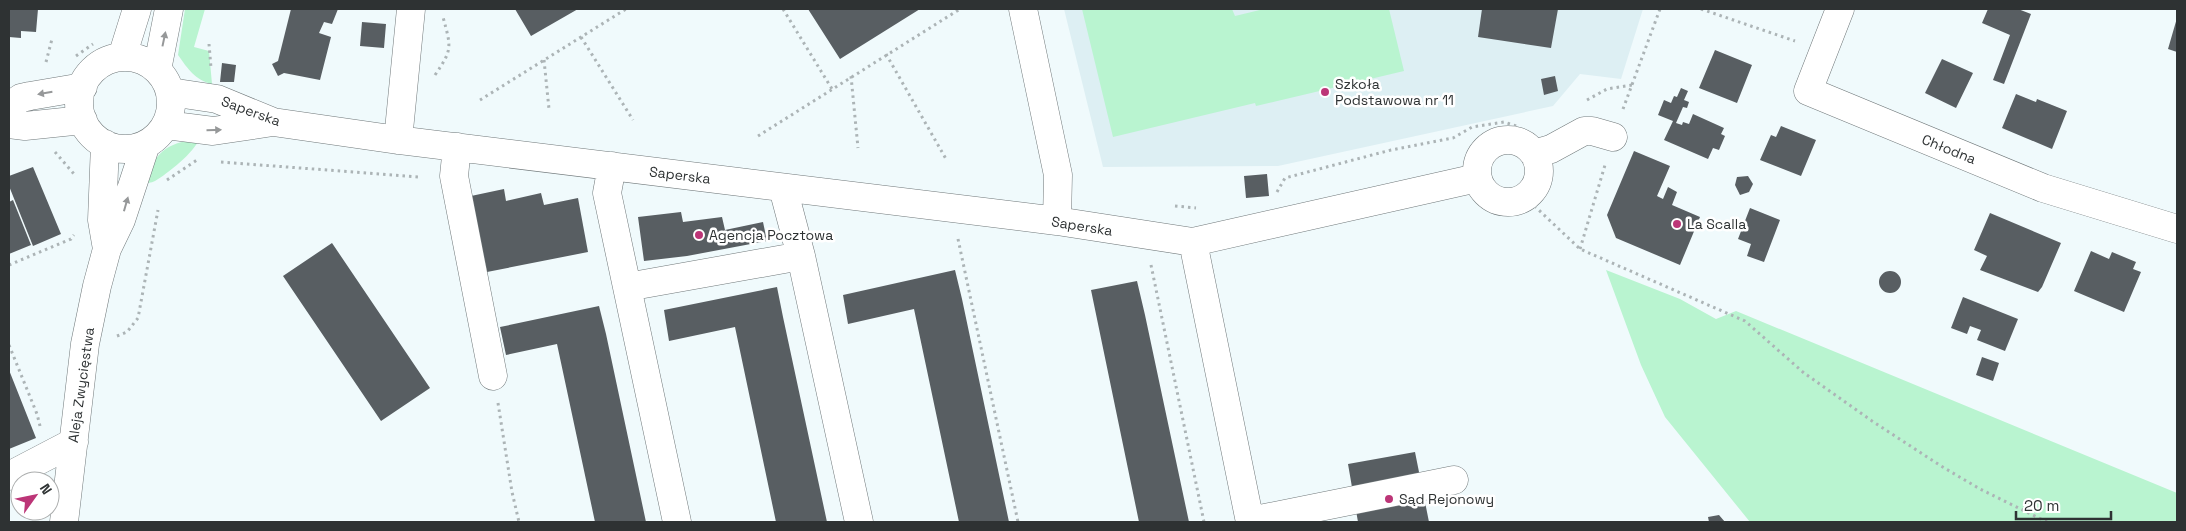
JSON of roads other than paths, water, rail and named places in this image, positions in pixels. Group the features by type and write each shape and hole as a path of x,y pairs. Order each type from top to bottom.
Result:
{"street":[{"path":"122,57 137,9"},
{"path":"164,81 146,62 122,57 109,60 96,67 87,77 78,99 79,112 92,134 105,144 121,149 146,144 161,133 169,116 164,81 170,9"},
{"path":"398,140 412,9"},
{"path":"1023,9 1058,175 1057,221"},
{"name":"Chłodna","path":"1840,9 1808,91 2043,188 2177,229"},
{"name":"Saperska","path":"164,81 218,99 273,122 398,140 1057,221 1194,242 1477,178"},
{"path":"9,106 21,98 83,87"},
{"path":"9,124 26,126 83,120"},
{"path":"166,125 213,131 273,122"},
{"path":"1534,154 1551,149 1584,131 1592,130 1614,137"},
{"path":"1502,140 1514,140 1526,145 1534,154 1538,165 1538,177 1534,188 1525,197 1513,202 1501,202 1490,197 1481,188 1477,178 1477,164 1481,153 1490,144 1502,140"},
{"name":"Aleja Zwycięstwa","path":"105,144 102,220 107,249"},
{"name":"Aleja Zwycięstwa","path":"64,522 85,344 107,249 122,220 146,144"},
{"path":"457,147 454,176 493,376"},
{"path":"612,166 606,193 677,522"},
{"path":"782,188 801,256 859,522"},
{"path":"1194,242 1250,522 1454,480"},
{"path":"627,287 801,256"},
{"path":"9,476 74,442"}],"place":[{"name":"Szkoła Podstawowa nr 11","path":"1325,92"},
{"name":"La Scalla","path":"1677,224"},
{"name":"Agencja Pocztowa","path":"699,235"},
{"name":"Sąd Rejonowy","path":"1389,499"}]}
